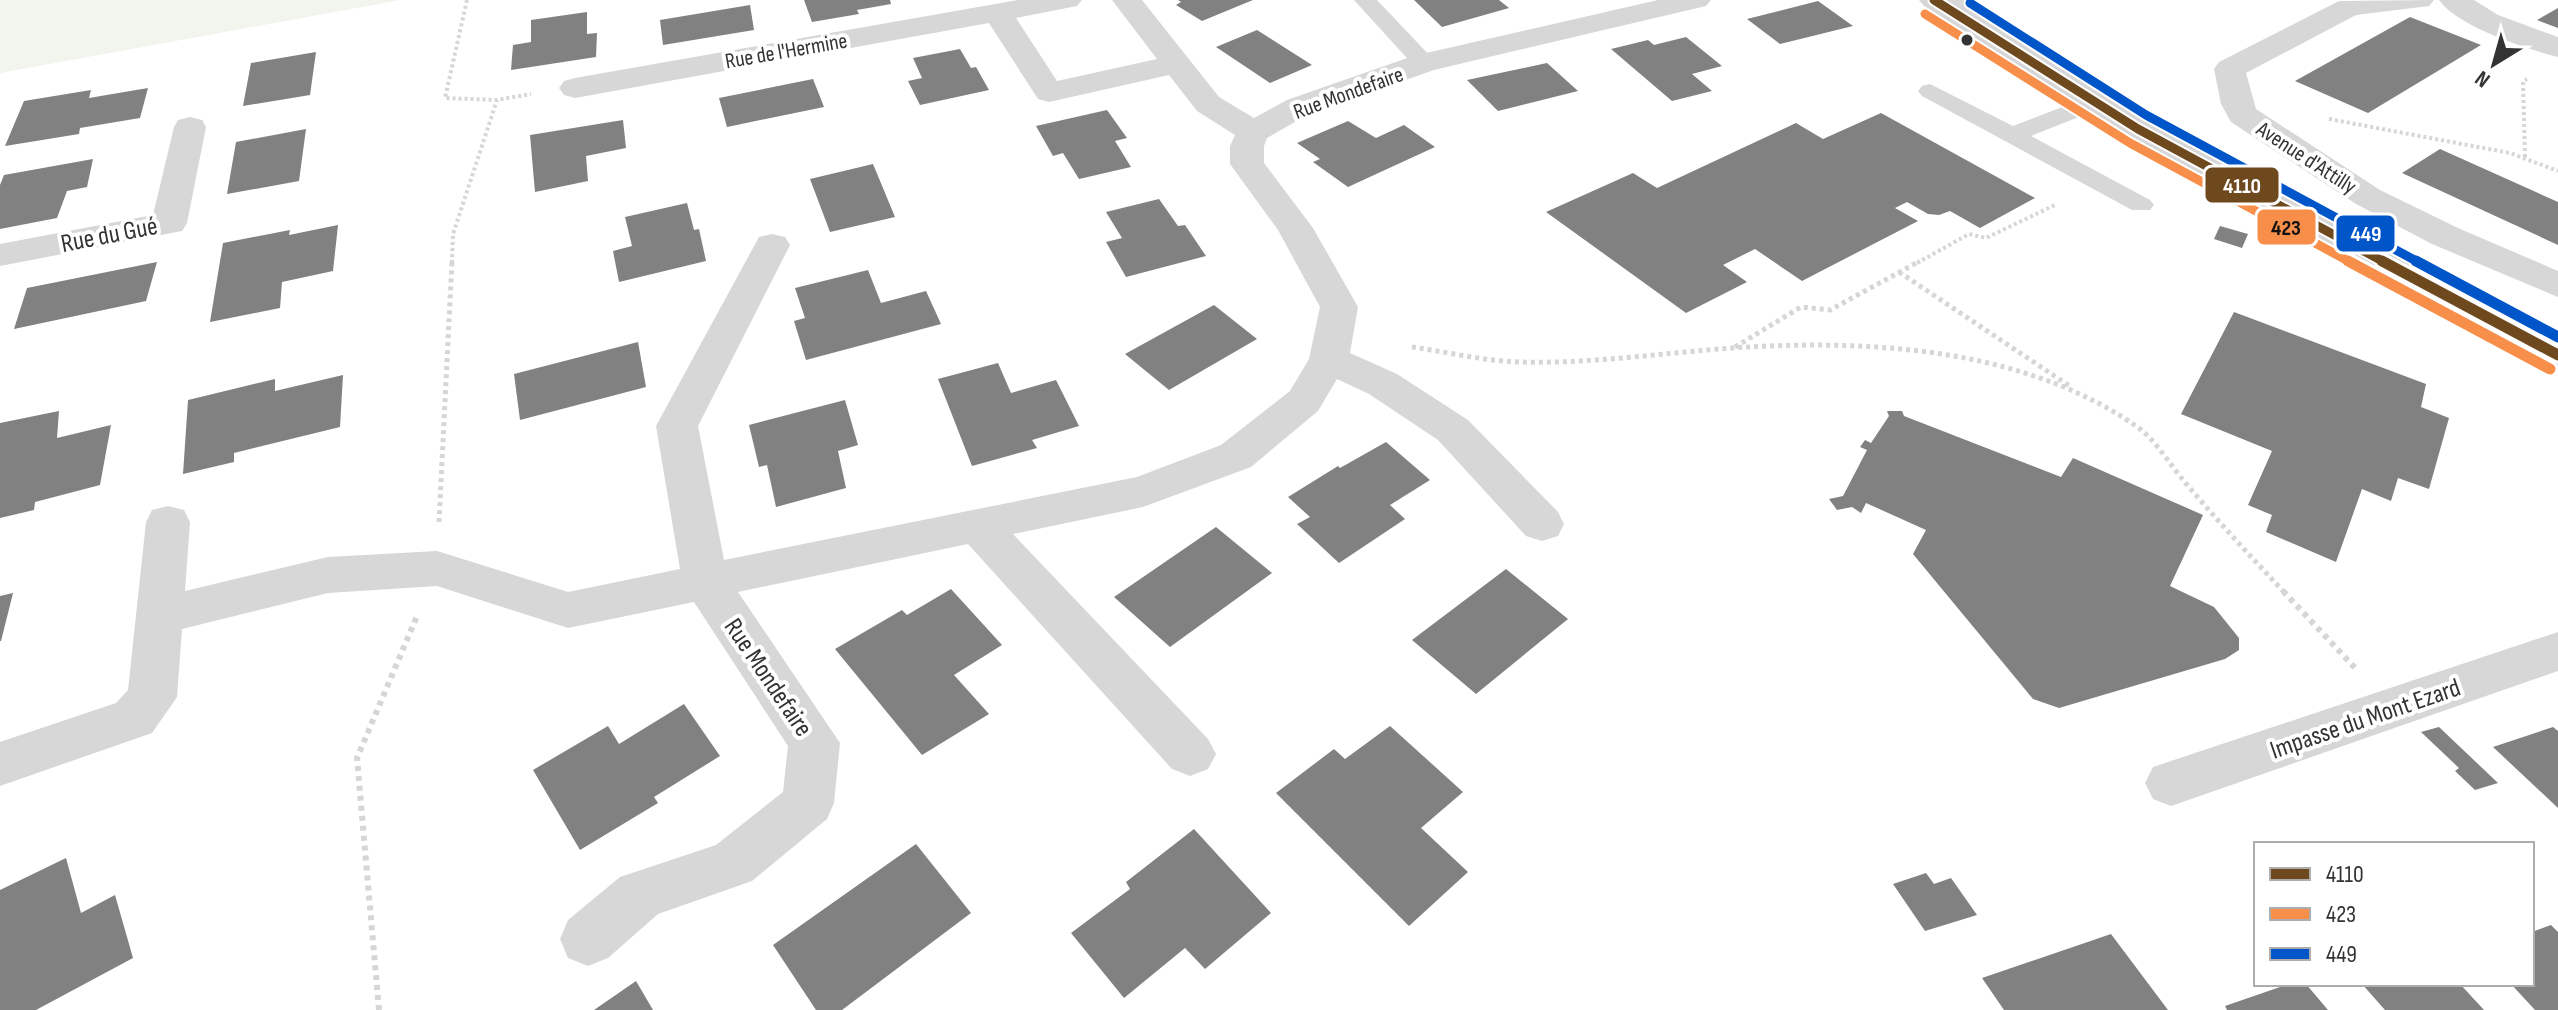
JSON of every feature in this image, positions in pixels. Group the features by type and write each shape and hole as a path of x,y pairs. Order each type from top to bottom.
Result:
{"street":[{"name":"Rue de l'Hermine","path":"575,88 1067,0"},
{"path":"1127,0 1208,104 1253,132 1247,146 1247,164 1295,228 1339,307 1333,346 1383,384 1453,430 1542,524"},
{"name":"Rue Mondefaire","path":"1253,132 1298,107 1424,63 1695,0"},
{"path":"1954,6 1999,0"},
{"name":"Avenue d'Attilly","path":"2419,0 2349,7 2230,69 2237,104 2243,115 2368,197 2445,236 2558,285"},
{"path":"2454,0 2487,21 2558,48"},
{"path":"1954,6 2138,129 2558,355"},
{"path":"998,13 1049,92 1177,64"},
{"name":"Rue du Gué","path":"0,255 169,223 190,127"},
{"name":"Rue Mondefaire","path":"588,939 640,895 733,864 808,803 814,743 705,581 677,426 772,245"},
{"name":"Rue Mondefaire","path":"159,616 328,575 437,568 568,610 1143,491 1236,456 1304,401 1333,346"},
{"path":"0,764 134,718 152,697 168,522"},
{"path":"977,525 1190,754"},
{"name":"Impasse du Mont Ezard","path":"2171,783 2558,651"}],"lane":[{"path":"1365,0 1424,63"},
{"path":"1930,91 2141,205"},
{"path":"2012,135 2096,102"}],"path":[{"path":"467,0 445,98 497,100 575,88"},
{"path":"2525,157 2523,81 2534,74"},
{"path":"2243,115 2275,110 2525,157 2558,171"},
{"path":"1734,348 1801,307 1830,310 1969,234 1986,238 2062,202"},
{"path":"1899,272 2103,407"},
{"path":"1333,346 1519,362 1629,358 1734,348 1847,346 1942,355 2024,371 2070,389 2138,427 2231,536 2393,709"}],"shaded area":[{"path":"0,0 400,0 0,73"}],"building":[{"path":"804,0 890,0 891,4 857,10 859,14 812,22"},
{"path":"1178,0 1253,0 1202,21 1176,5 1181,2"},
{"path":"1414,0 1499,0 1509,8 1442,27"},
{"path":"1818,1 1853,26 1780,44 1747,19"},
{"path":"750,5 754,30 663,45 660,20"},
{"path":"2558,8 2558,28 2537,20"},
{"path":"587,12 587,34 597,33 596,57 511,70 513,45 531,42 531,20"},
{"path":"2410,17 2481,45 2368,113 2295,81"},
{"path":"1257,30 1312,65 1270,83 1216,47"},
{"path":"1686,37 1722,66 1692,74 1712,91 1672,101 1611,49 1648,40 1654,45"},
{"path":"960,49 971,68 976,67 989,90 920,105 908,81 922,78 913,58"},
{"path":"316,52 310,95 243,106 251,63"},
{"path":"1547,63 1578,91 1498,111 1467,80"},
{"path":"813,79 824,107 727,127 719,98"},
{"path":"148,88 140,118 80,128 79,134 5,146 24,101 91,90 89,98"},
{"path":"1107,110 1127,138 1115,141 1131,167 1079,179 1063,153 1053,156 1036,126"},
{"path":"1881,113 2035,198 1980,228 1950,211 1939,215 1928,214 1907,202 1895,208 1918,221 1802,281 1755,249 1723,265 1747,282 1686,313 1546,212 1633,173 1657,188 1796,123 1823,139"},
{"path":"623,120 626,148 586,156 588,181 535,192 530,135"},
{"path":"1348,121 1376,138 1404,125 1435,147 1348,187 1313,162 1320,159 1297,143"},
{"path":"306,129 299,181 227,194 236,142"},
{"path":"2440,149 2558,202 2558,245 2402,173"},
{"path":"93,159 87,187 67,191 57,218 0,229 0,185 4,175"},
{"path":"873,164 895,217 830,232 810,179"},
{"path":"1159,199 1178,226 1185,225 1206,256 1126,277 1106,242 1122,238 1106,212"},
{"path":"687,203 694,230 699,229 706,261 619,282 613,251 632,246 625,217"},
{"path":"338,225 333,271 282,282 280,308 210,322 223,243 290,230 289,235"},
{"path":"2220,226 2248,234 2242,248 2214,239"},
{"path":"157,262 146,301 14,329 27,288"},
{"path":"868,270 881,303 926,291 941,324 806,360 794,321 805,318 795,288"},
{"path":"1214,305 1257,339 1169,390 1125,354"},
{"path":"2234,312 2426,384 2421,407 2449,418 2429,489 2398,478 2391,501 2362,489 2336,562 2266,532 2272,515 2248,505 2272,451 2181,414"},
{"path":"638,342 646,387 520,420 514,374"},
{"path":"998,363 1011,393 1056,380 1079,426 1032,440 1037,448 972,466 938,379"},
{"path":"343,375 340,427 234,453 234,462 183,474 188,400 275,379 275,391"},
{"path":"845,400 858,445 838,451 846,488 776,507 767,465 759,467 749,425"},
{"path":"59,411 57,438 111,425 100,485 35,502 34,510 0,518 0,423"},
{"path":"1887,411 1902,411 1904,416 2061,477 2073,458 2203,515 2170,586 2214,607 2239,638 2239,650 2225,659 2059,708 2033,699 1913,554 1926,530 1866,503 1861,513 1852,507 1837,510 1829,499 1843,496 1867,450 1860,447 1865,440 1871,443 1889,416"},
{"path":"1386,442 1430,480 1390,505 1405,519 1339,563 1297,524 1310,517 1288,497 1338,466 1340,468"},
{"path":"1216,527 1272,573 1170,647 1114,597"},
{"path":"1506,569 1568,619 1476,694 1412,640"},
{"path":"951,589 1002,645 954,675 989,714 922,755 835,649 902,610 907,615"},
{"path":"13,593 1,641 0,641 0,596"},
{"path":"684,704 720,756 654,797 658,803 580,850 533,770 608,726 619,744"},
{"path":"1390,726 1463,792 1421,828 1468,872 1409,926 1276,793 1334,749 1345,759"},
{"path":"2439,727 2498,783 2475,790 2455,771 2459,768 2421,732"},
{"path":"2553,727 2558,731 2558,808 2493,747"},
{"path":"1194,829 1271,913 1205,969 1185,948 1124,998 1071,933 1130,889 1126,882"},
{"path":"916,844 971,913 842,1010 816,1010 773,945"},
{"path":"66,858 81,913 115,895 133,958 36,1010 0,1010 0,890"},
{"path":"1926,873 1934,884 1951,878 1977,915 1925,931 1893,884"},
{"path":"2551,925 2558,932 2558,1010 2535,1010 2513,986 2534,986 2534,931"},
{"path":"2111,934 2168,1010 2004,1010 1982,978"},
{"path":"636,981 653,1010 594,1010"},
{"path":"2283,986 2308,986 2328,1010 2227,1010 2225,1006"},
{"path":"2364,986 2462,986 2484,1010 2385,1010"}],"transit line":[{"name":"4110","path":"1934,0 2138,129 2558,355"},
{"name":"449","path":"1970,3 2146,115 2558,337"},
{"name":"423","path":"1925,14 2130,143 2550,369"}]}
